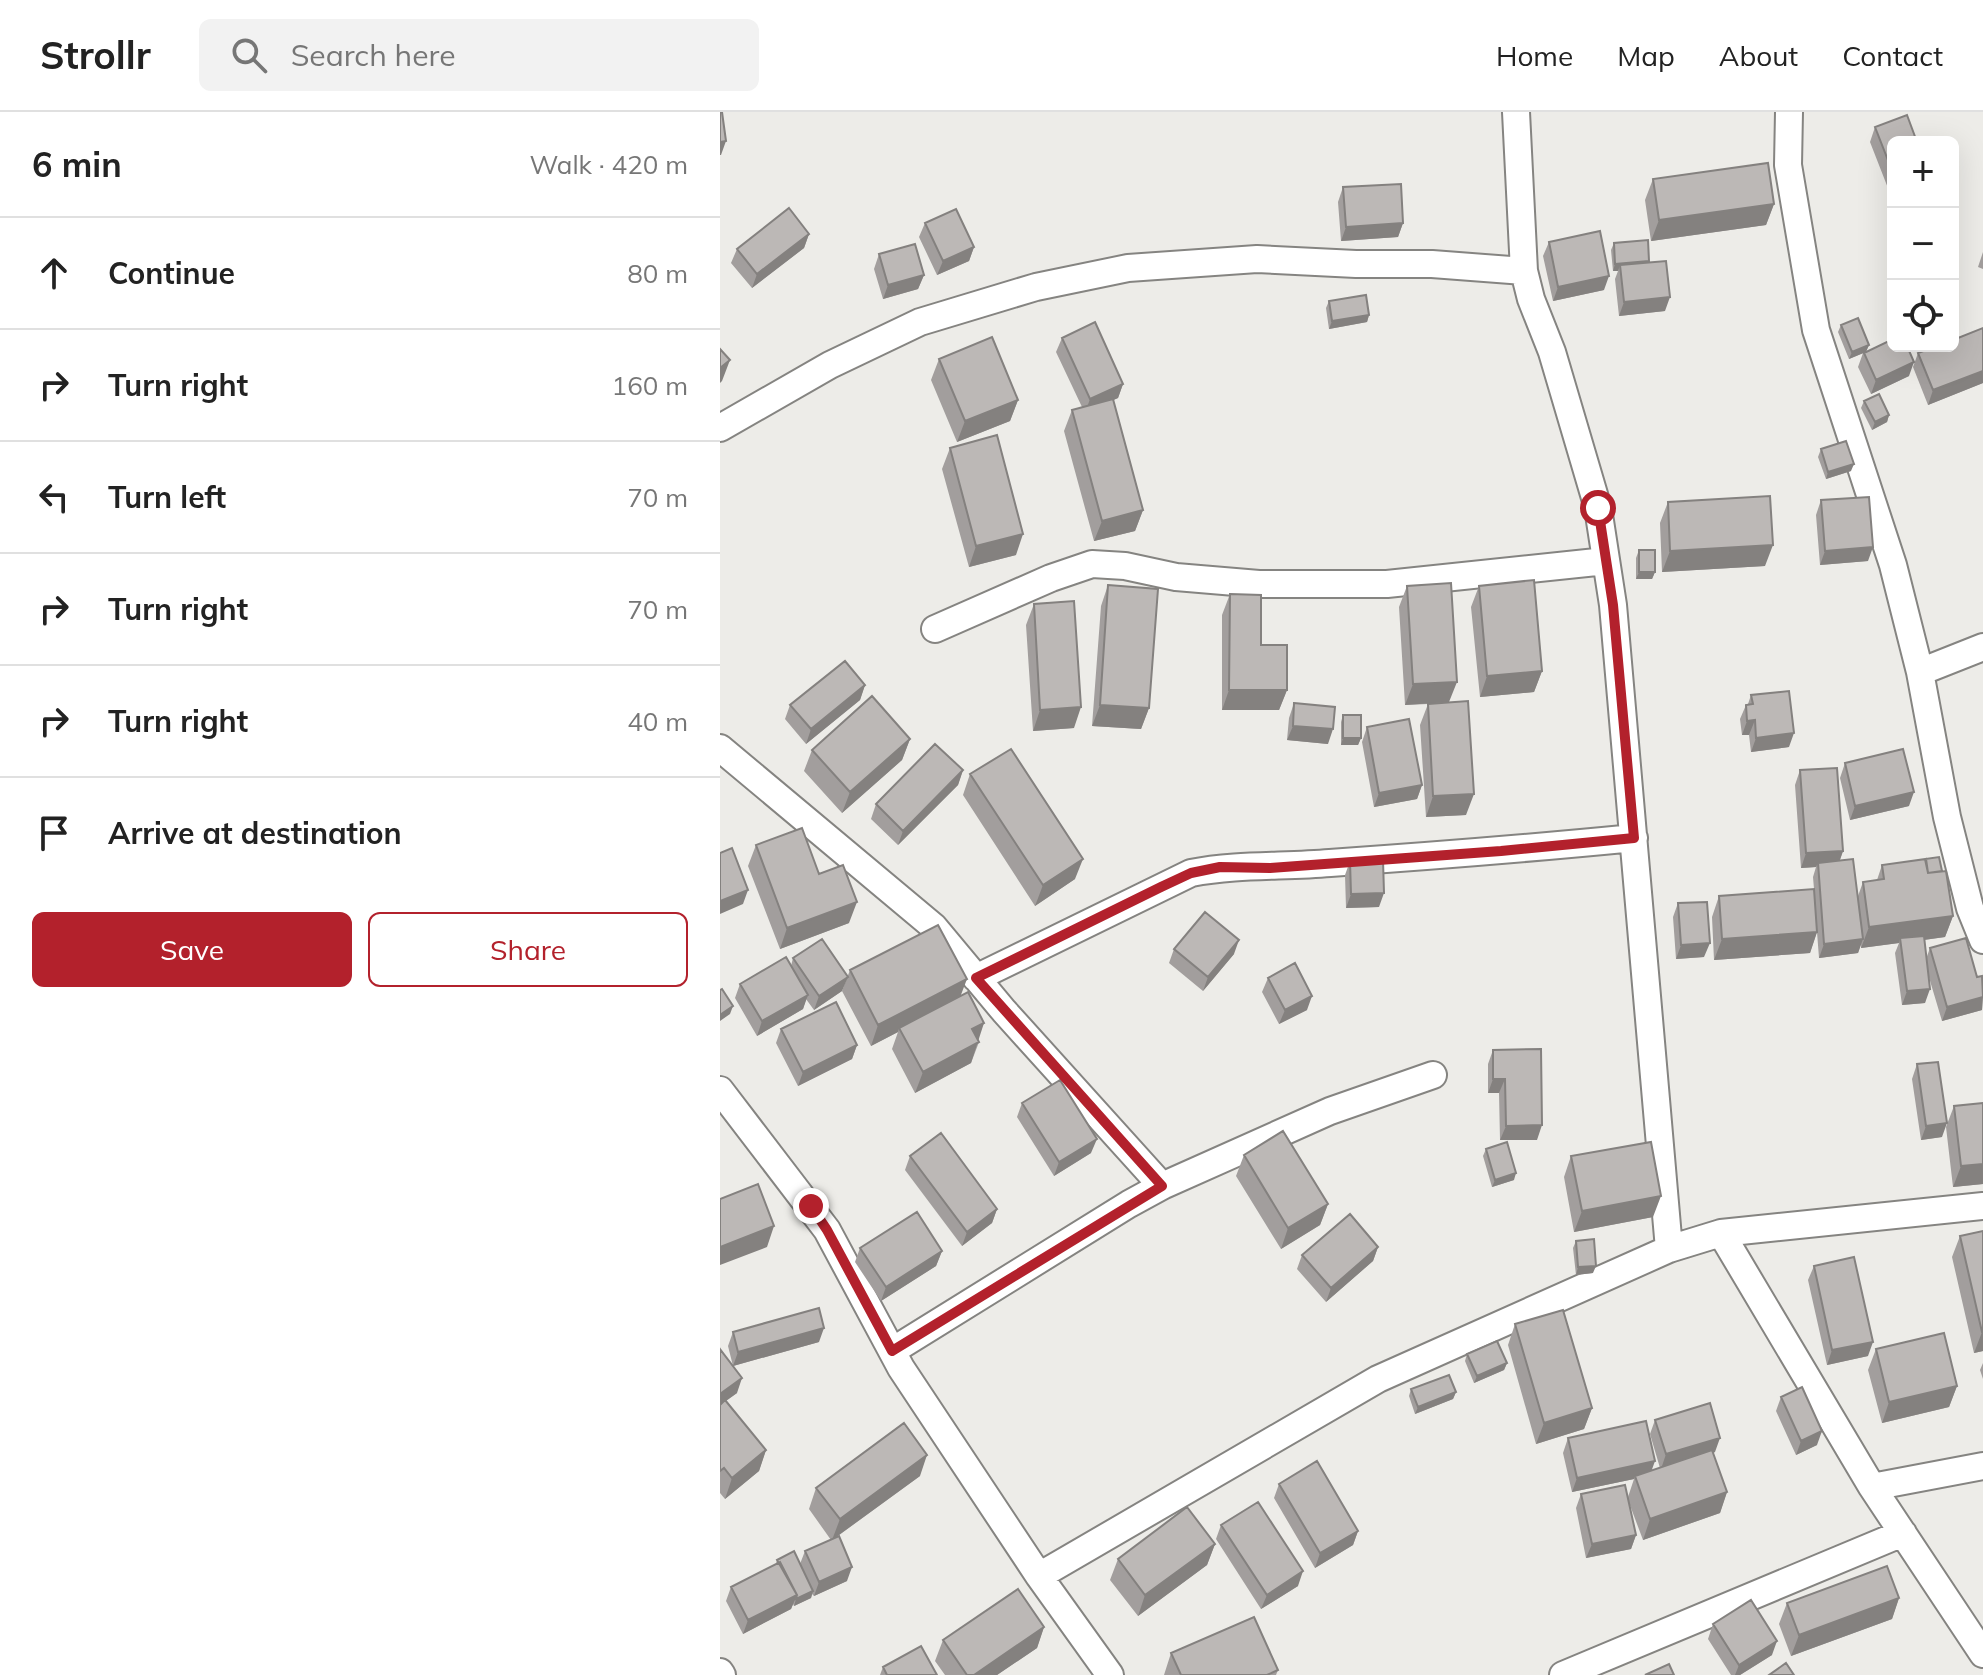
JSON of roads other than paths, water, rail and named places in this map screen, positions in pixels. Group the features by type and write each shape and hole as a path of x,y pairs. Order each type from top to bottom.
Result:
{"street":[{"path":"1516,112 1524,271 1531,299 1552,352 1598,508 1613,605 1669,1249"},
{"path":"1789,112 1788,165 1816,330 1893,565 1920,672 1947,817 1970,908 1983,940"},
{"path":"720,428 830,365 920,322 1036,287 1128,268 1257,259 1432,264 1524,271"},
{"path":"935,629 1051,578 1092,564 1125,566 1176,577 1259,584 1387,584 1606,561"},
{"path":"1920,672 1983,647"},
{"path":"720,748 934,927 1162,1186"},
{"path":"976,978 1161,887 1205,870 1501,851 1634,838"},
{"path":"892,1351 1162,1186 1330,1111 1433,1075"},
{"path":"720,1090 827,1230 892,1351 1039,1576 1110,1675"},
{"path":"1039,1576 1378,1379 1669,1249 1721,1233 1983,1206"},
{"path":"1721,1233 1872,1487 1983,1654"},
{"path":"1872,1487 1983,1466"},
{"path":"1563,1675 1903,1533"}]}
